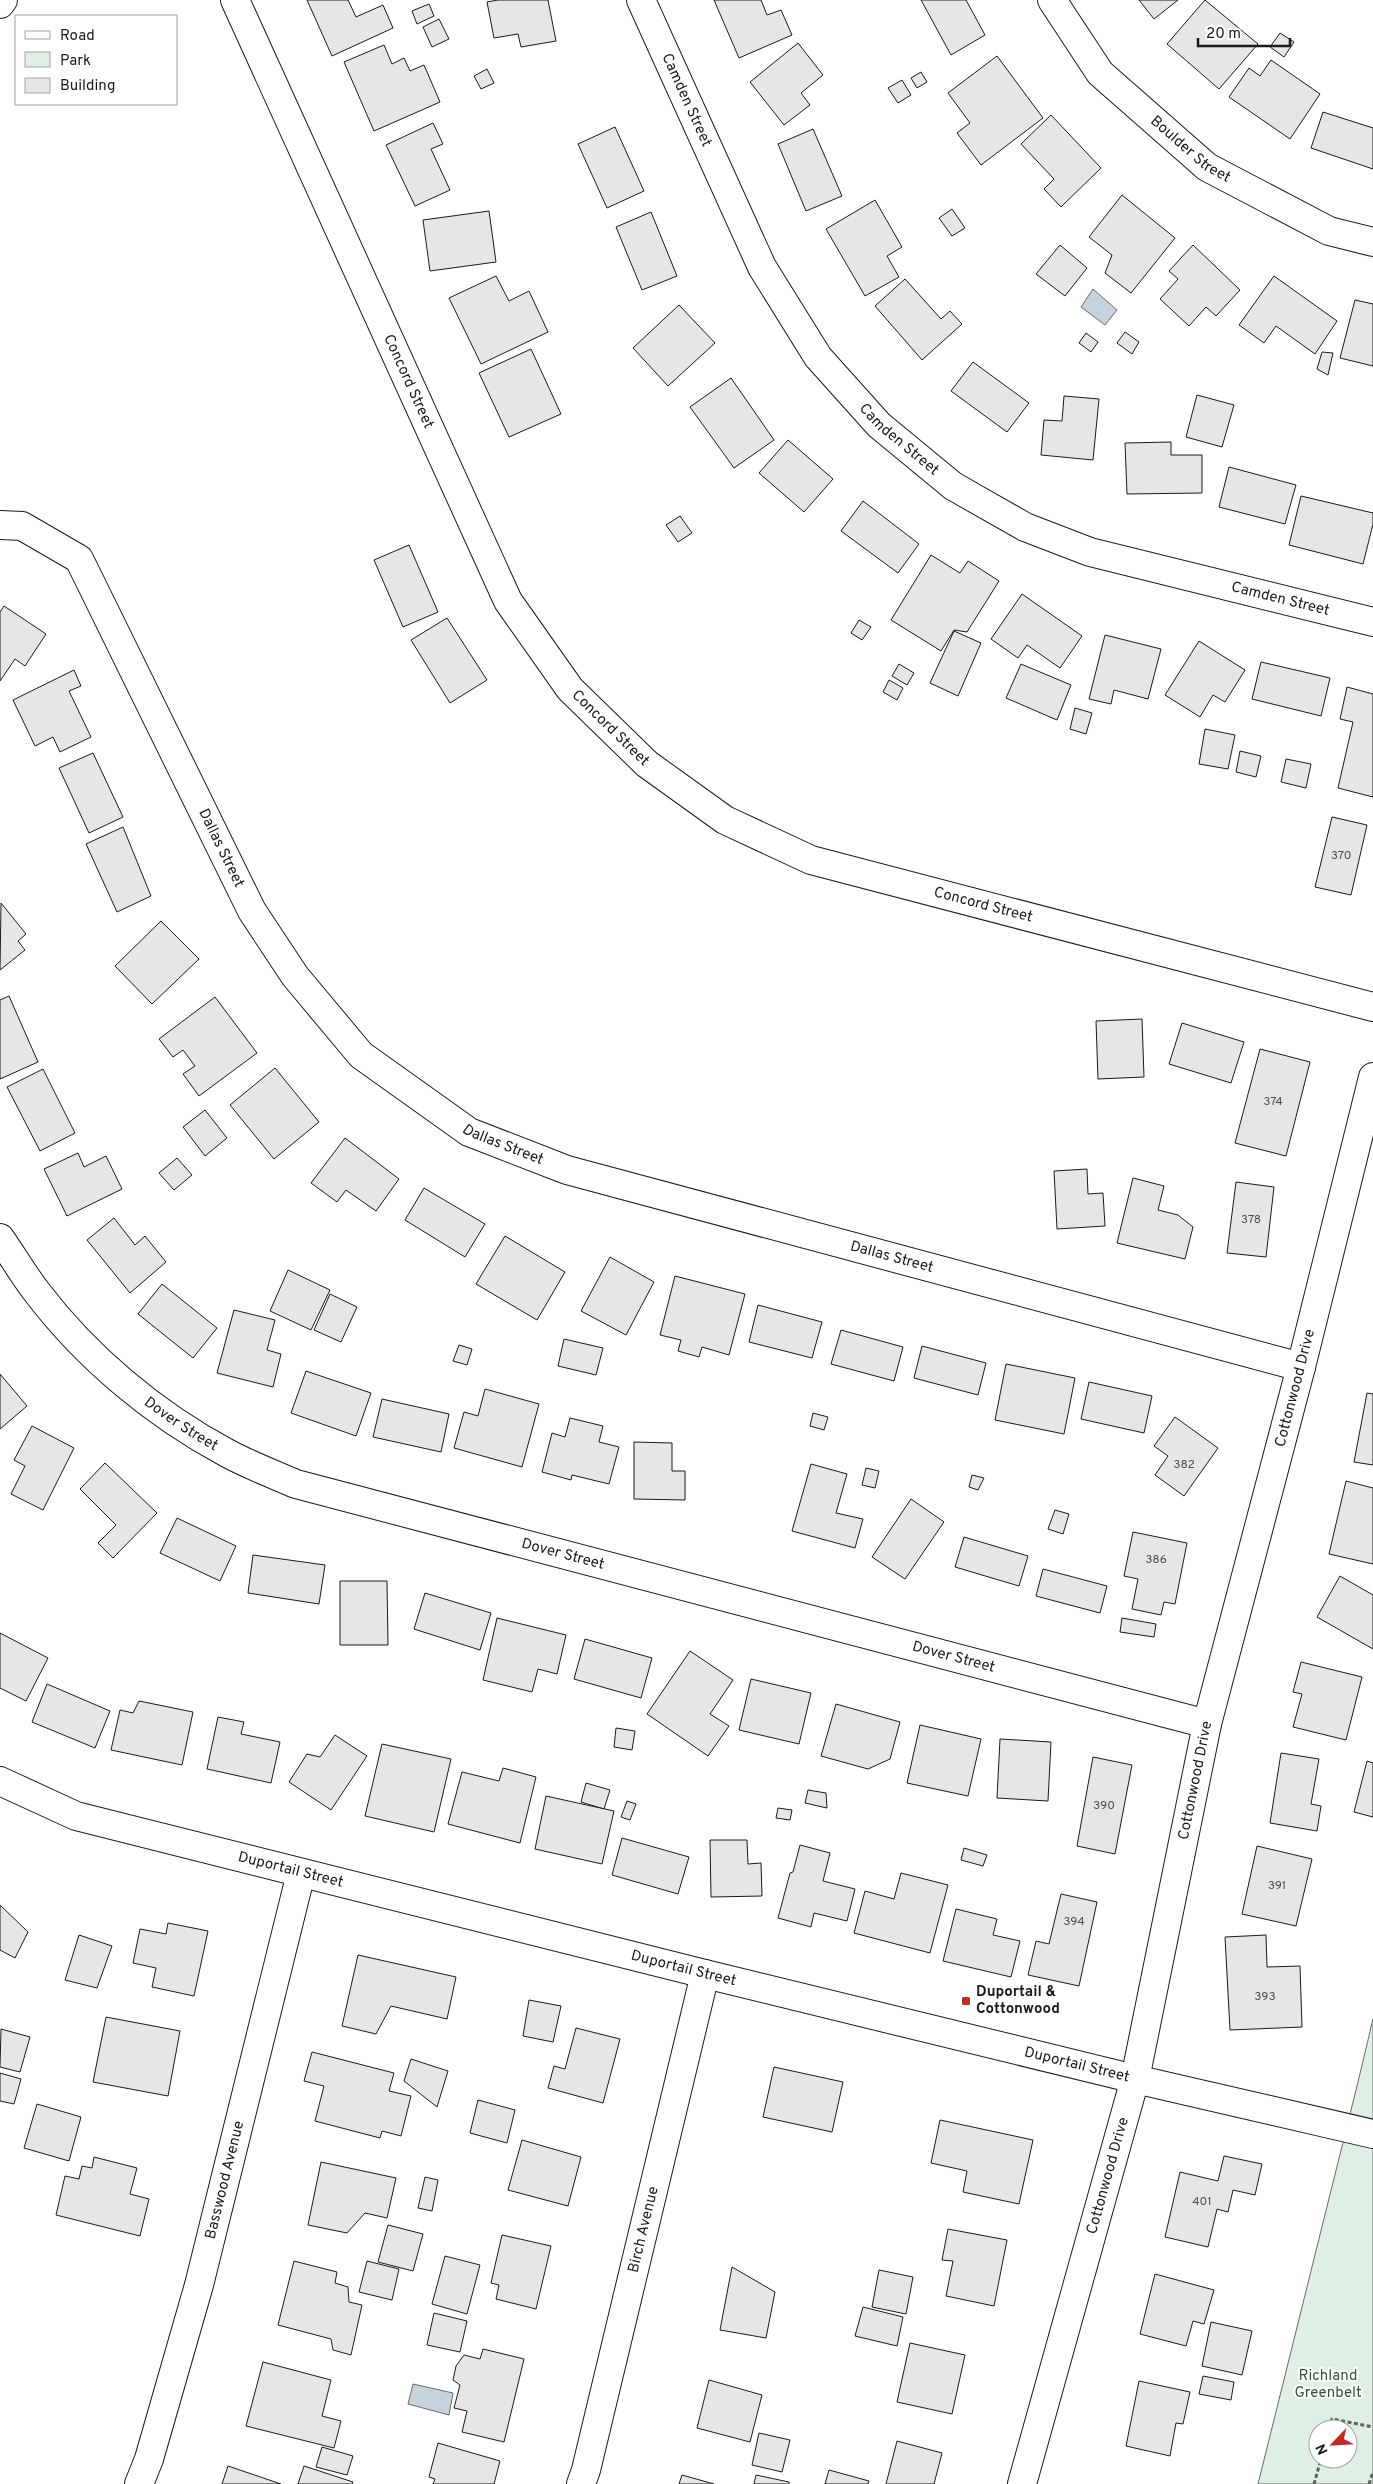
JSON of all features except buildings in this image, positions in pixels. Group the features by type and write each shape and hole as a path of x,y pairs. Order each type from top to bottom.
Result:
{"street":[{"path":"0,4 3,0"},
{"name":"Concord Street","path":"235,0 508,601 570,689 647,764 724,820 810,860 1373,1007"},
{"name":"Camden Street","path":"641,0 762,267 818,357 879,425 953,486 1025,527 1090,552 1373,622"},
{"name":"Boulder Street","path":"1052,0 1100,73 1207,167 1329,231 1373,242"},
{"name":"Dallas Street","path":"0,525 22,526 79,559 252,911 295,976 361,1055 469,1132 567,1170 1301,1367"},
{"name":"Cottonwood Drive","path":"1022,2484 1135,2079 1207,1724 1301,1367 1373,1077"},
{"name":"Dover Street","path":"0,1238 37,1292 74,1335 115,1376 172,1419 227,1454 296,1484 1207,1724"},
{"name":"Duportail Street","path":"0,1781 76,1816 705,1974 1135,2079 1373,2134"},
{"name":"Basswood Avenue","path":"139,2484 151,2450 199,2285 301,1873"},
{"name":"Birch Avenue","path":"581,2484 705,1974"}],"path":[{"path":"1358,2424 1373,2427"},
{"path":"1314,2484 1318,2469"},
{"path":"1369,2484 1373,2472"}],"green space":[{"name":"Richland Greenbelt","path":"1373,2019 1373,2484 1258,2484 1358,2082"}],"shaded area":[{"path":"1093,289 1117,310 1105,325 1081,307"},
{"path":"413,2384 453,2393 449,2415 408,2404"}],"place":[{"name":"Duportail & Cottonwood","path":"966,2001"}]}
